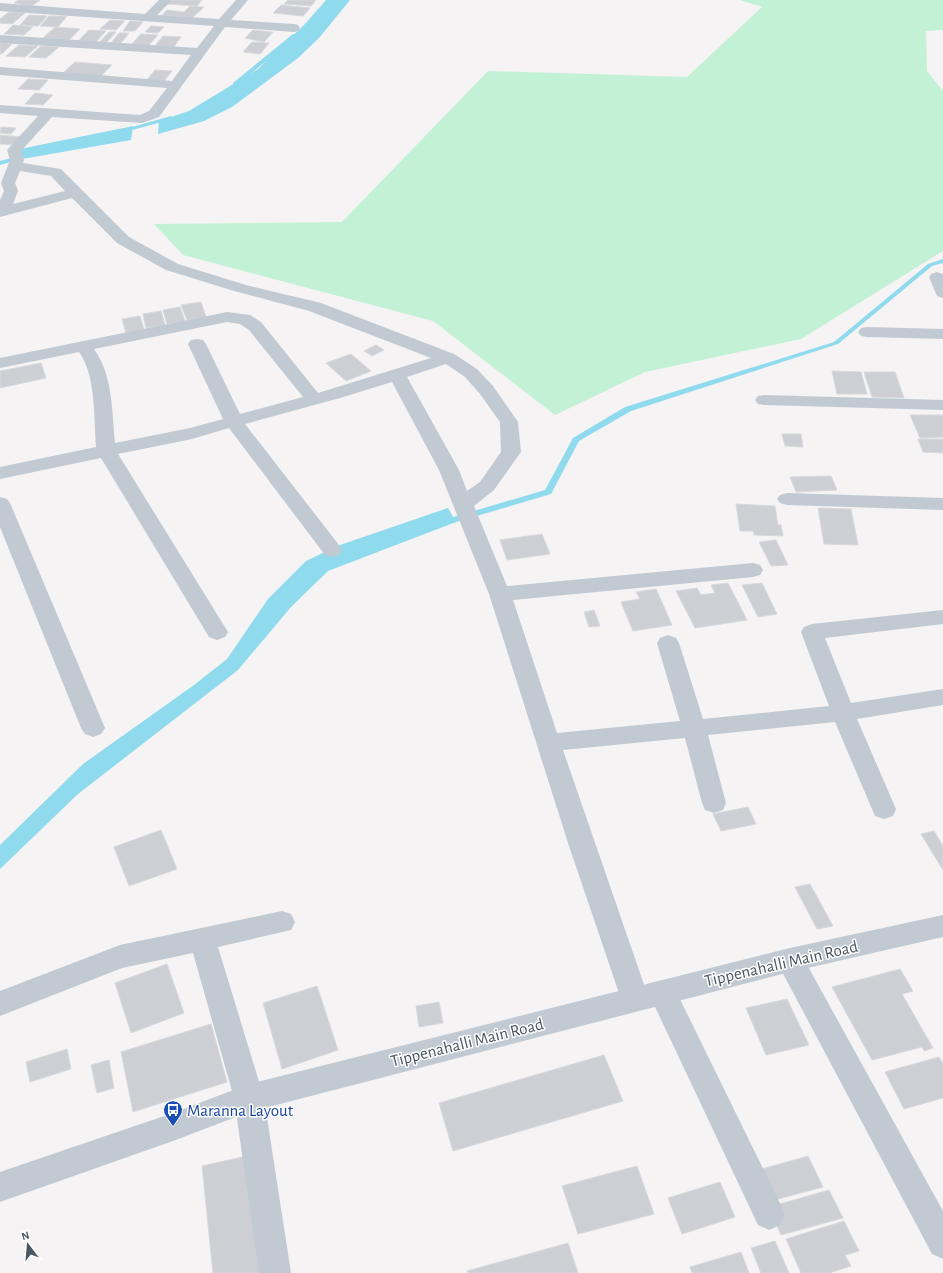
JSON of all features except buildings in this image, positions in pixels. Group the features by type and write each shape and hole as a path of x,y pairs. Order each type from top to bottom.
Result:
{"street":[{"path":"75,12 90,0"},
{"path":"148,17 166,0"},
{"path":"0,109 142,119 154,114 222,23 242,0"},
{"path":"0,7 294,28"},
{"path":"0,39 200,52"},
{"path":"0,71 176,85"},
{"path":"0,211 6,204 11,191 8,183 15,158 48,112"},
{"path":"0,150 15,158 56,172 75,193 123,240 172,267 240,288 315,307 448,358 471,373 487,390 509,422 511,452 487,486 469,517"},
{"path":"0,211 75,193"},
{"path":"937,277 943,293"},
{"path":"0,363 227,317 244,319 255,326 314,399"},
{"path":"867,332 943,334"},
{"path":"197,344 234,422 332,550"},
{"path":"83,346 94,361 96,368 102,399 106,450 217,632"},
{"path":"0,472 192,433 397,375 448,358"},
{"path":"397,375 449,470 500,594 582,846 649,996 769,1214"},
{"path":"764,400 943,405"},
{"path":"786,499 943,504"},
{"path":"0,503 93,728"},
{"path":"500,594 753,570"},
{"path":"884,809 843,712 812,632 943,617"},
{"path":"668,643 694,728 714,803"},
{"path":"548,743 843,712 943,697"},
{"path":"0,1004 120,957 282,922"},
{"name":"Tippenahalli Main Road","path":"0,1187 173,1127 249,1098 790,960 943,926"},
{"path":"202,939 249,1098 275,1273"},
{"path":"790,960 943,1243"}],"green space":[{"path":"740,0 943,0 943,30 926,31 927,71 943,91 943,251 801,339 645,372 555,415 433,321 183,255 154,224 342,222 488,71 687,77 762,7"}],"water":[{"path":"326,0 350,0 319,38 298,58 232,107 204,121 158,134 159,121 189,111 258,69 305,24"},
{"path":"133,126 131,140 22,159 20,149"},
{"path":"448,508 456,522 328,571 291,607 238,670 78,794 0,869 0,845 83,764 194,685 227,659 268,599 306,561 337,546"}],"waterway":[{"path":"235,84 295,35"},
{"path":"121,131 171,118"},
{"path":"0,163 22,157"},
{"path":"443,523 548,492 576,440 628,409 836,343 930,265 943,261"}],"place":[{"name":"Maranna Layout","path":"173,1127"}]}
